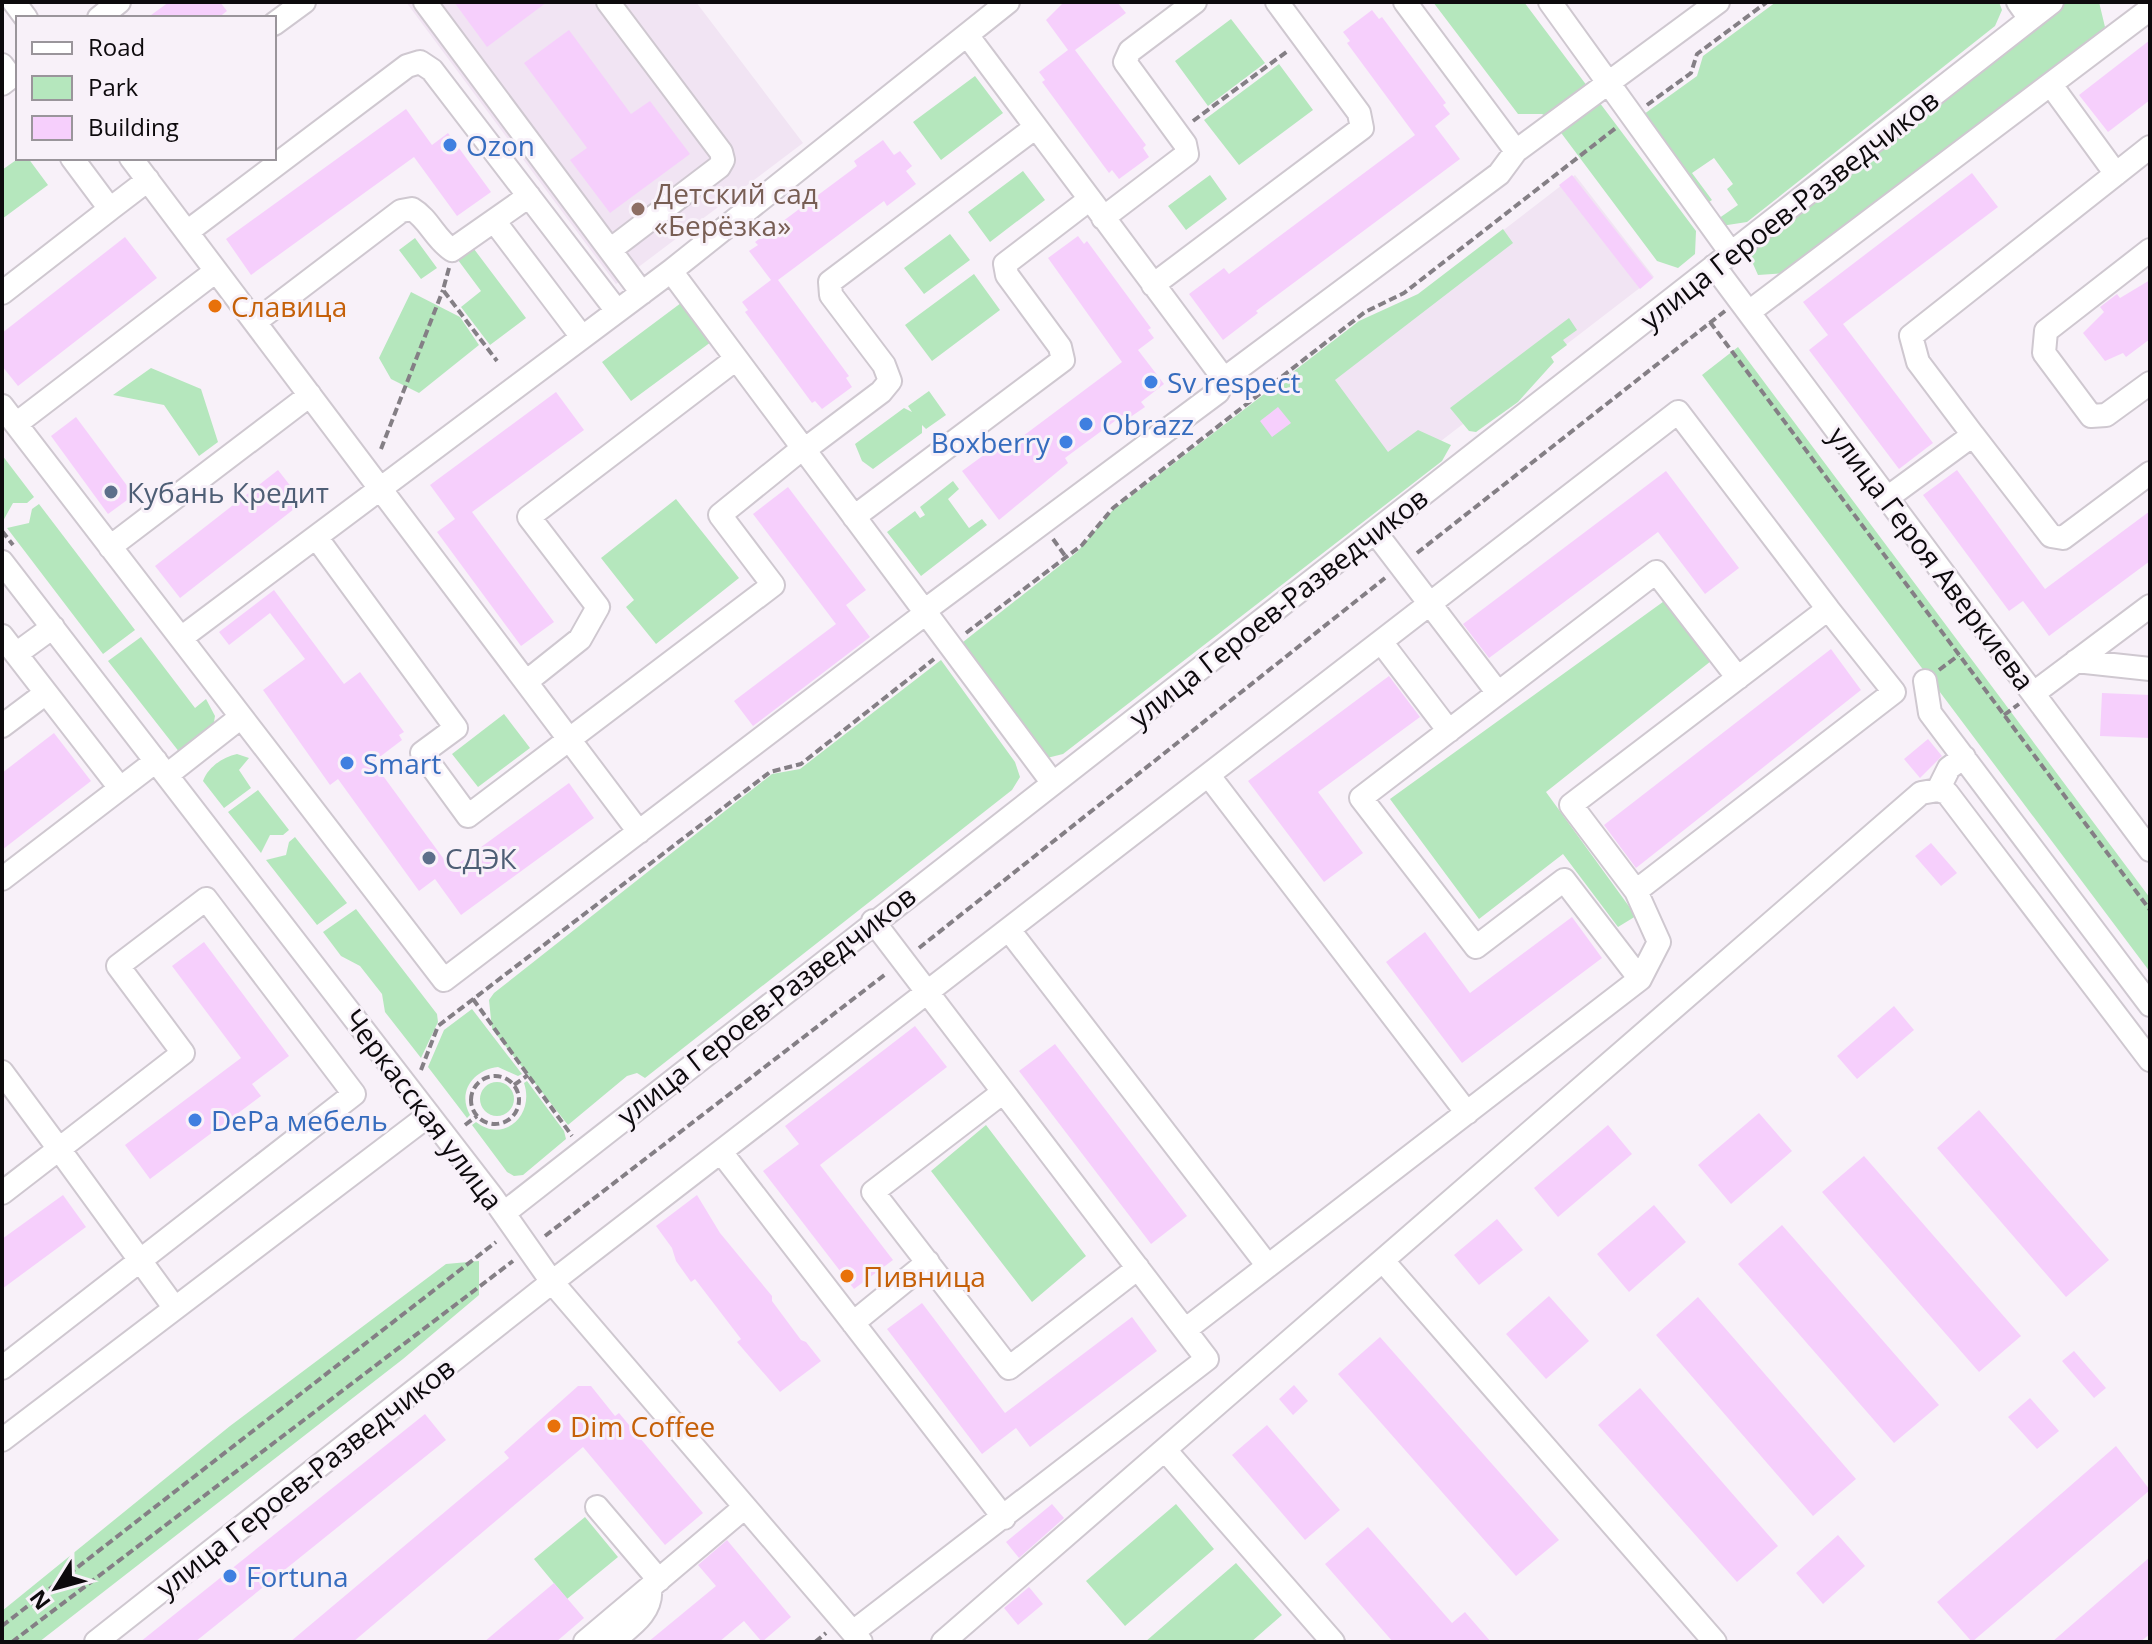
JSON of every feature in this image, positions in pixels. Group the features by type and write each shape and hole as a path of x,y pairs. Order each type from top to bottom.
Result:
{"street":[{"path":"102,16 119,2"},
{"path":"276,23 304,2"},
{"path":"425,2 642,293"},
{"path":"608,2 721,152 723,160 719,167 610,250"},
{"path":"181,638 671,271 1008,2"},
{"path":"1103,218 1187,154 1177,133 1125,62 1130,51 1195,2"},
{"path":"1153,285 1362,128 1359,113 1277,2"},
{"path":"1405,2 1516,151"},
{"name":"улица Героя Аверкиева","path":"1550,2 1631,116 1722,260 1744,306 2150,850"},
{"path":"216,271 9,415 444,980 1218,392 1224,379 1499,174 1516,151 1718,2"},
{"name":"улица Героев-Разведчиков","path":"504,1213 873,921 1722,260 2024,10 2052,2"},
{"path":"1744,306 2051,85 2150,9"},
{"path":"967,35 1224,379"},
{"path":"187,232 407,66 420,62 432,70 617,311"},
{"path":"2051,85 2116,174"},
{"path":"316,537 456,728 422,753 468,816 773,585 720,515 881,392 890,381 884,365 831,295 830,282 1036,127"},
{"path":"2150,147 1911,336 1918,362 2051,536 2063,538 2150,473"},
{"path":"73,160 110,209"},
{"path":"133,160 639,832"},
{"path":"2,293 148,180"},
{"path":"255,322 401,211 412,209 421,214 443,244 452,250 529,196"},
{"path":"854,517 1063,360 1060,347 1007,275 1005,264 1090,199"},
{"path":"495,222 582,337"},
{"path":"2150,250 2046,331 2044,353 2091,416 2106,415 2150,383"},
{"path":"671,271 1052,782"},
{"path":"526,682 580,639 598,607 529,517 736,359"},
{"path":"110,547 310,395"},
{"name":"улица Героев-Разведчиков","path":"96,1642 552,1282 1678,412 1828,609"},
{"path":"1887,498 1973,435"},
{"path":"1375,532 1498,693"},
{"name":"Черкасская улица","path":"12,558 53,627 504,1213 552,1282 857,1637"},
{"path":"1640,979 1564,880 1476,947 1361,798 1656,572 1738,678"},
{"path":"2034,693 2150,606"},
{"path":"1185,1330 1640,979 1659,942 1636,891 1571,805 1828,609 1894,692 1636,891"},
{"path":"53,627 7,645 120,788"},
{"path":"1382,643 1449,731"},
{"path":"2076,661 2150,669"},
{"path":"1925,681 1930,713 2150,1005"},
{"path":"2,726 46,693"},
{"path":"2,879 120,788 162,768 241,717"},
{"path":"1938,790 1949,768 1964,757"},
{"path":"1209,776 1467,1113"},
{"path":"943,1642 971,1634 1166,1451 1921,793 1938,790 1947,793 2150,1060"},
{"path":"2,1193 183,1053 118,966 206,899 354,1094 2,1368"},
{"path":"857,1637 1207,1359 873,921"},
{"path":"1009,930 1268,1266"},
{"path":"2,1072 174,1307"},
{"path":"1002,1093 873,1192 1009,1368 1138,1268"},
{"path":"2,1440 429,1115"},
{"path":"721,1152 1004,1518"},
{"path":"1383,1261 1715,1642"},
{"path":"853,1323 928,1262"},
{"path":"1166,1451 1333,1642"},
{"path":"597,1507 654,1584 651,1599 642,1616 612,1642"},
{"path":"585,1642 745,1507"}],"path":[{"path":"421,1070 438,1026 770,772 801,764 1082,545 1113,508 1365,312 1404,293 1691,73 1697,54 1767,2"},
{"path":"1177,133 1304,39"},
{"path":"381,449 451,270 442,258"},
{"path":"443,290 497,361"},
{"path":"12,1642 902,962 1710,322 1744,306"},
{"path":"1710,322 2150,910"},
{"path":"2,531 12,558"},
{"path":"473,999 572,1133 571,1142"},
{"path":"412,1058 430,1081"},
{"path":"514,1085 529,1075"},
{"path":"497,1076 514,1085 519,1104 511,1118 497,1124 477,1116 471,1100 482,1080 497,1076"},
{"path":"456,1114 474,1137"},
{"path":"465,1125 477,1116"},
{"path":"2,1626 496,1242"},
{"path":"815,1642 829,1630"}],"shaded area":[{"name":"Детский сад «Берёзка»","path":"406,2 696,2 803,143 616,284"},
{"path":"1575,175 1654,277 1389,481 1318,373"}],"green space":[{"path":"1433,2 1524,2 1696,231 1695,254 1678,268 1657,261 1550,118 1542,114 1518,114"},
{"path":"1776,2 1999,2 2002,10 1995,26 1747,222 1721,226 1715,221 1738,205 1727,189 1733,184 1714,158 1692,173 1712,200 1703,206 1640,117 1697,76 1703,56"},
{"path":"2050,2 2099,2 2105,27 2002,111 1786,273 1758,275 1745,246"},
{"path":"1231,19 1265,63 1208,106 1175,61"},
{"path":"1279,64 1313,110 1239,165 1204,120"},
{"path":"975,76 1003,113 941,160 913,122"},
{"path":"16,160 29,160 48,185 2,219 2,170"},
{"path":"1023,171 1045,200 990,242 968,212"},
{"path":"1210,175 1227,199 1186,230 1168,206"},
{"path":"1503,229 1513,243 1335,380 1388,452 1418,430 1451,445 1442,461 1063,754 1047,758 958,646 1077,552 1112,511 1359,321 1418,294"},
{"path":"950,234 970,260 924,294 904,268"},
{"path":"415,238 437,268 421,279 399,250"},
{"path":"474,249 526,318 490,345 461,307 481,291 458,260"},
{"path":"974,274 1000,310 932,361 905,325"},
{"path":"411,292 460,317 479,345 419,393 391,379 379,358"},
{"path":"685,300 715,339 631,401 602,362"},
{"path":"1569,318 1577,330 1563,340 1567,345 1551,357 1554,362 1518,402 1476,432 1469,431 1450,408"},
{"path":"1738,347 2150,898 2150,972 1702,375"},
{"path":"151,368 201,389 218,442 199,456 164,405 113,395"},
{"path":"929,391 946,415 926,429 922,425 922,433 873,469 862,461 855,444 904,408 912,412 908,406"},
{"path":"2,455 34,497 27,503 13,503 3,521"},
{"path":"953,481 959,489 948,499 969,528 982,519 987,525 921,576 887,532 915,511 920,518 925,515 920,507"},
{"path":"676,499 739,578 656,644 626,607 634,600 601,558"},
{"path":"39,504 135,630 103,654 7,528 29,523 32,509"},
{"path":"1667,599 1711,661 1546,792 1636,916 1618,927 1563,854 1479,919 1390,799"},
{"path":"141,637 195,708 206,699 215,716 213,728 180,753 108,661"},
{"path":"941,660 1015,762 1020,777 1012,790 645,1078 637,1073 627,1076 568,1125 492,1029 489,1000 494,993 772,774 800,769"},
{"path":"504,714 530,748 478,787 452,754"},
{"path":"237,754 249,758 239,770 251,788 224,808 203,781 217,763"},
{"path":"258,790 289,830 283,835 270,835 261,853 228,812"},
{"path":"295,837 347,903 317,925 266,860 286,855 289,842"},
{"path":"356,909 437,1014 438,1022 421,1058 385,1012 382,994 360,966 341,956 323,932"},
{"path":"472,1009 522,1074 518,1076 498,1067 475,1077 465,1098 470,1115 467,1118 428,1067 444,1030"},
{"path":"527,1081 564,1131 566,1139 523,1175 514,1176 507,1172 472,1125 476,1122 497,1130 515,1123 525,1106 524,1083"},
{"path":"497,1082 509,1087 514,1099 509,1111 497,1116 485,1111 480,1099 485,1087"},
{"path":"986,1125 1086,1256 1032,1302 931,1171"},
{"path":"479,1261 479,1295 403,1359 39,1642 2,1642 2,1611 230,1426 446,1264"},
{"path":"1176,1504 1214,1549 1125,1626 1086,1581"},
{"path":"585,1517 618,1557 567,1599 534,1559"},
{"path":"1236,1563 1282,1615 1251,1642 1145,1642"}],"building":[{"path":"169,2 220,2 227,11 221,16 150,16"},
{"path":"454,2 547,2 487,47"},
{"path":"1064,2 1117,2 1126,13 1075,50 1146,145 1143,148 1149,157 1119,179 1112,170 1109,173 1042,82 1045,80 1039,72 1068,50 1046,20"},
{"path":"1372,10 1379,19 1382,17 1446,103 1443,105 1450,114 1435,126 1460,159 1256,311 1258,313 1223,340 1189,294 1224,268 1229,274 1415,135 1347,43 1350,41 1343,32"},
{"path":"569,30 631,114 650,101 690,154 610,213 570,160 587,148 524,63"},
{"path":"2150,40 2150,100 2108,132 2079,95"},
{"path":"406,109 432,145 448,133 491,192 457,216 414,157 251,275 226,239"},
{"path":"883,140 894,155 900,151 912,166 906,171 916,184 887,206 884,201 778,280 849,376 846,378 852,387 822,409 815,401 812,403 745,312 748,310 742,302 771,280 749,251 758,245 755,242 857,166 854,161"},
{"path":"1972,173 1998,207 1843,324 1933,443 1899,469 1809,350 1828,335 1803,302"},
{"path":"1572,175 1653,278 1640,289 1559,185"},
{"path":"1078,236 1084,244 1087,241 1151,328 1148,330 1154,338 1138,350 1164,384 1141,402 1145,407 1126,420 1123,415 1065,458 1068,463 999,520 962,471 999,444 1003,451 1122,362 1048,258"},
{"path":"125,237 157,278 18,386 2,366 2,333"},
{"path":"2150,280 2150,339 2126,357 2123,353 2105,361 2083,333 2104,312 2100,307 2117,294 2120,298"},
{"path":"556,392 584,430 472,512 554,622 521,646 437,532 455,519 430,485"},
{"path":"1278,407 1291,423 1272,437 1260,421"},
{"path":"76,417 134,495 108,514 51,436"},
{"path":"278,470 303,502 180,598 155,566"},
{"path":"1957,470 2045,589 2150,511 2150,561 2049,636 2023,601 2009,611 1923,495"},
{"path":"1666,471 1739,568 1705,594 1658,532 1489,658 1463,624"},
{"path":"788,487 866,590 846,605 870,637 753,726 734,701 836,624 753,514"},
{"path":"274,590 344,684 360,672 404,732 399,735 402,740 373,762 451,869 569,783 594,818 461,915 435,879 419,891 338,779 330,785 263,690 305,659 270,613 229,645 219,632"},
{"path":"1831,649 1861,690 1636,868 1604,825"},
{"path":"1389,676 1420,717 1318,792 1363,853 1324,882 1248,781"},
{"path":"2102,693 2150,695 2150,738 2100,736"},
{"path":"54,733 91,781 2,850 2,773"},
{"path":"1928,739 1942,756 1920,778 1904,759"},
{"path":"1931,843 1957,873 1941,886 1915,856"},
{"path":"1572,917 1602,958 1462,1063 1386,962 1425,932 1470,993"},
{"path":"204,942 289,1056 252,1084 261,1096 150,1179 125,1145 241,1058 172,966"},
{"path":"1894,1006 1914,1030 1857,1079 1837,1056"},
{"path":"915,1026 947,1067 820,1165 893,1260 854,1289 763,1171 799,1144 785,1126"},
{"path":"1055,1044 1187,1216 1151,1244 1019,1071"},
{"path":"1979,1110 2109,1260 2066,1297 1937,1148"},
{"path":"1759,1113 1792,1151 1731,1204 1698,1165"},
{"path":"1608,1125 1632,1154 1558,1217 1534,1188"},
{"path":"1864,1156 2021,1336 1979,1372 1822,1192"},
{"path":"63,1195 86,1227 2,1289 2,1239"},
{"path":"697,1195 720,1233 772,1296 772,1301 801,1340 821,1361 780,1392 737,1342 741,1339 695,1279 691,1282 656,1226"},
{"path":"1654,1205 1686,1242 1629,1292 1597,1254"},
{"path":"1497,1219 1523,1250 1479,1285 1454,1255"},
{"path":"1782,1225 1939,1405 1894,1443 1738,1264"},
{"path":"1549,1296 1589,1341 1546,1379 1506,1334"},
{"path":"1698,1297 1856,1479 1813,1516 1656,1335"},
{"path":"922,1303 1005,1413 1132,1317 1157,1351 1030,1447 1016,1428 982,1454 887,1329"},
{"path":"1380,1337 1559,1540 1516,1576 1338,1374"},
{"path":"2074,1351 2106,1388 2094,1398 2062,1361"},
{"path":"1294,1385 1308,1401 1293,1415 1279,1399"},
{"path":"578,1386 591,1386 615,1416 619,1413 703,1513 665,1545 583,1447 353,1642 290,1642 509,1458 504,1452"},
{"path":"1640,1388 1778,1546 1737,1582 1598,1425"},
{"path":"2030,1398 2059,1431 2037,1449 2008,1417"},
{"path":"425,1414 446,1440 195,1642 140,1642"},
{"path":"1267,1425 1340,1510 1305,1540 1232,1455"},
{"path":"2116,1446 2150,1490 1972,1642 1937,1602"},
{"path":"1052,1504 1064,1518 1019,1558 1006,1542"},
{"path":"1368,1527 1452,1623 1465,1612 1491,1642 1393,1642 1325,1564"},
{"path":"1838,1535 1865,1566 1823,1604 1796,1573"},
{"path":"727,1540 791,1617 762,1642 744,1621 719,1642 648,1642 716,1586 698,1565"},
{"path":"2150,1557 2150,1634 2140,1642 2052,1642"},
{"path":"554,1583 584,1618 556,1642 484,1642"},
{"path":"1029,1587 1043,1604 1018,1625 1004,1608"}],"place":[{"name":"Ozon","path":"450,145"},
{"name":"Детский сад «Берёзка»","path":"638,209"},
{"name":"Славица","path":"215,306"},
{"name":"Sv respect","path":"1151,382"},
{"name":"Obrazz","path":"1086,424"},
{"name":"Boxberry","path":"1066,442"},
{"name":"Кубань Кредит","path":"111,492"},
{"name":"Smart","path":"347,763"},
{"name":"СДЭК","path":"429,858"},
{"name":"DePa мебель","path":"195,1120"},
{"name":"Пивница","path":"847,1276"},
{"name":"Dim Coffee","path":"554,1426"},
{"name":"Fortuna","path":"230,1576"}]}
